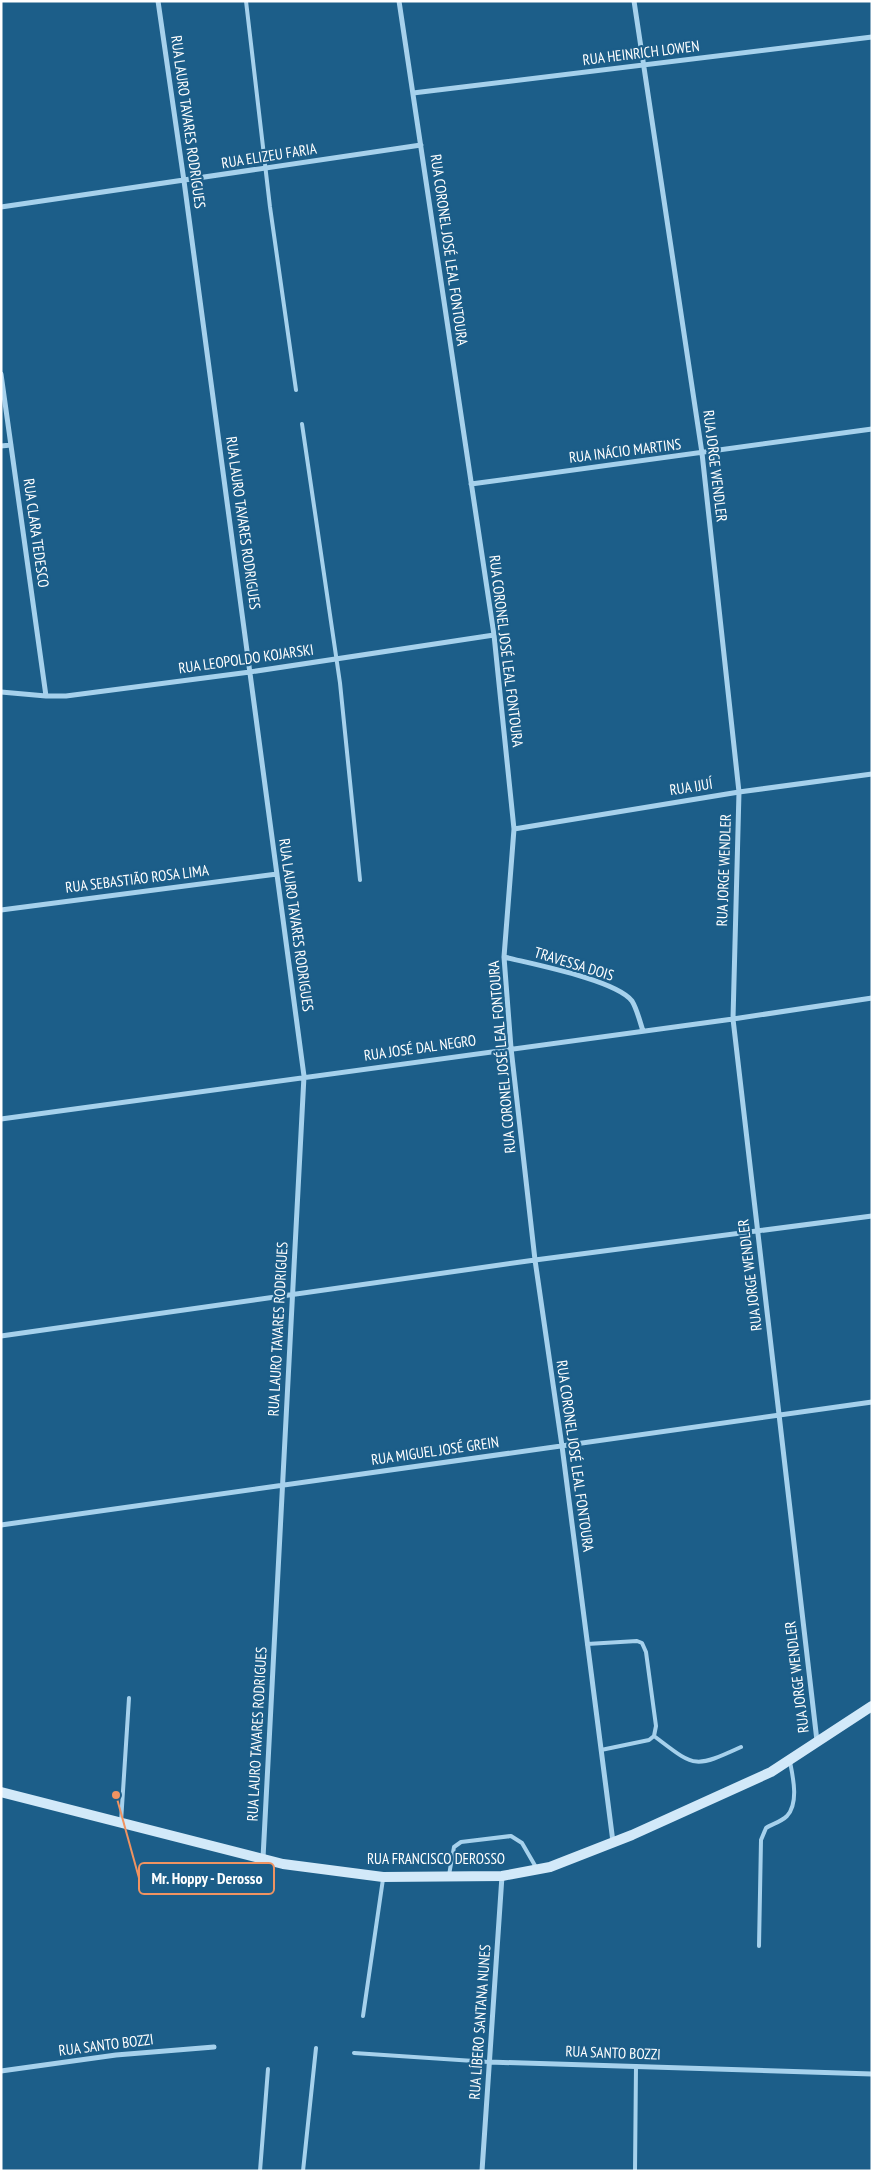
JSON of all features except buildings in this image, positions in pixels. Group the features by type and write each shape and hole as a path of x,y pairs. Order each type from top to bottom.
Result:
{"main road":[{"name":"RUA FRANCISCO DEROSSO","path":"1,1792 283,1864 383,1876 502,1876 550,1867 613,1842 771,1772 872,1706"}],"street":[{"name":"RUA LAURO TAVARES RODRIGUES","path":"158,1 184,181 304,1076 263,1858"},
{"name":"RUA CORONEL JOSÉ LEAL FONTOURA","path":"400,1 494,635 514,830 504,957 511,1048 535,1260 562,1446 613,1842"},
{"name":"RUA JORGE WENDLER","path":"634,1 702,453 739,792 733,1019 817,1742"},
{"name":"RUA HEINRICH LOWEN","path":"413,93 872,37"},
{"name":"RUA ELIZEU FARIA","path":"1,207 421,145"},
{"name":"RUA CLARA TEDESCO","path":"1,374 46,696"},
{"name":"RUA INÁCIO MARTINS","path":"471,484 872,429"},
{"path":"1,446 11,445"},
{"name":"RUA LEOPOLDO KOJARSKI","path":"1,692 66,696 250,672 494,635"},
{"name":"RUA IJUÍ","path":"514,830 739,792 872,774"},
{"name":"RUA SEBASTIÃO ROSA LIMA","path":"1,910 277,874"},
{"name":"TRAVESSA DOIS","path":"504,957 595,981 620,991 632,1002 643,1030"},
{"name":"RUA JOSÉ DAL NEGRO","path":"1,1119 304,1076 733,1019 872,998"},
{"path":"1,1336 535,1260 872,1216"},
{"name":"RUA MIGUEL JOSÉ GREIN","path":"1,1525 872,1402"},
{"name":"RUA LÍBERO SANTANA NUNES","path":"482,2171 502,1876"},
{"name":"RUA SANTO BOZZI","path":"1,2071 116,2055 214,2047"},
{"name":"RUA SANTO BOZZI","path":"490,2062 872,2074"}],"lane":[{"path":"246,1 296,390"},
{"path":"302,424 340,684 360,880"},
{"path":"587,1644 637,1641 642,1643 646,1652 656,1726 654,1736 649,1740 601,1750"},
{"path":"120,1822 129,1698"},
{"path":"654,1736 679,1756 693,1762 711,1761 741,1747"},
{"path":"759,1946 761,1840 766,1828 782,1820 788,1815 792,1807 794,1782 789,1760"},
{"path":"448,1876 454,1847 461,1842 511,1836 522,1843 537,1869"},
{"path":"363,2016 383,1876"},
{"path":"303,2171 316,2048"},
{"name":"RUA SANTO BOZZI","path":"354,2052 490,2062"},
{"path":"635,2171 636,2066"},
{"path":"260,2171 268,2068"}],"place":[{"name":"Mr. Hoppy - Derosso","path":"116,1795"}]}
